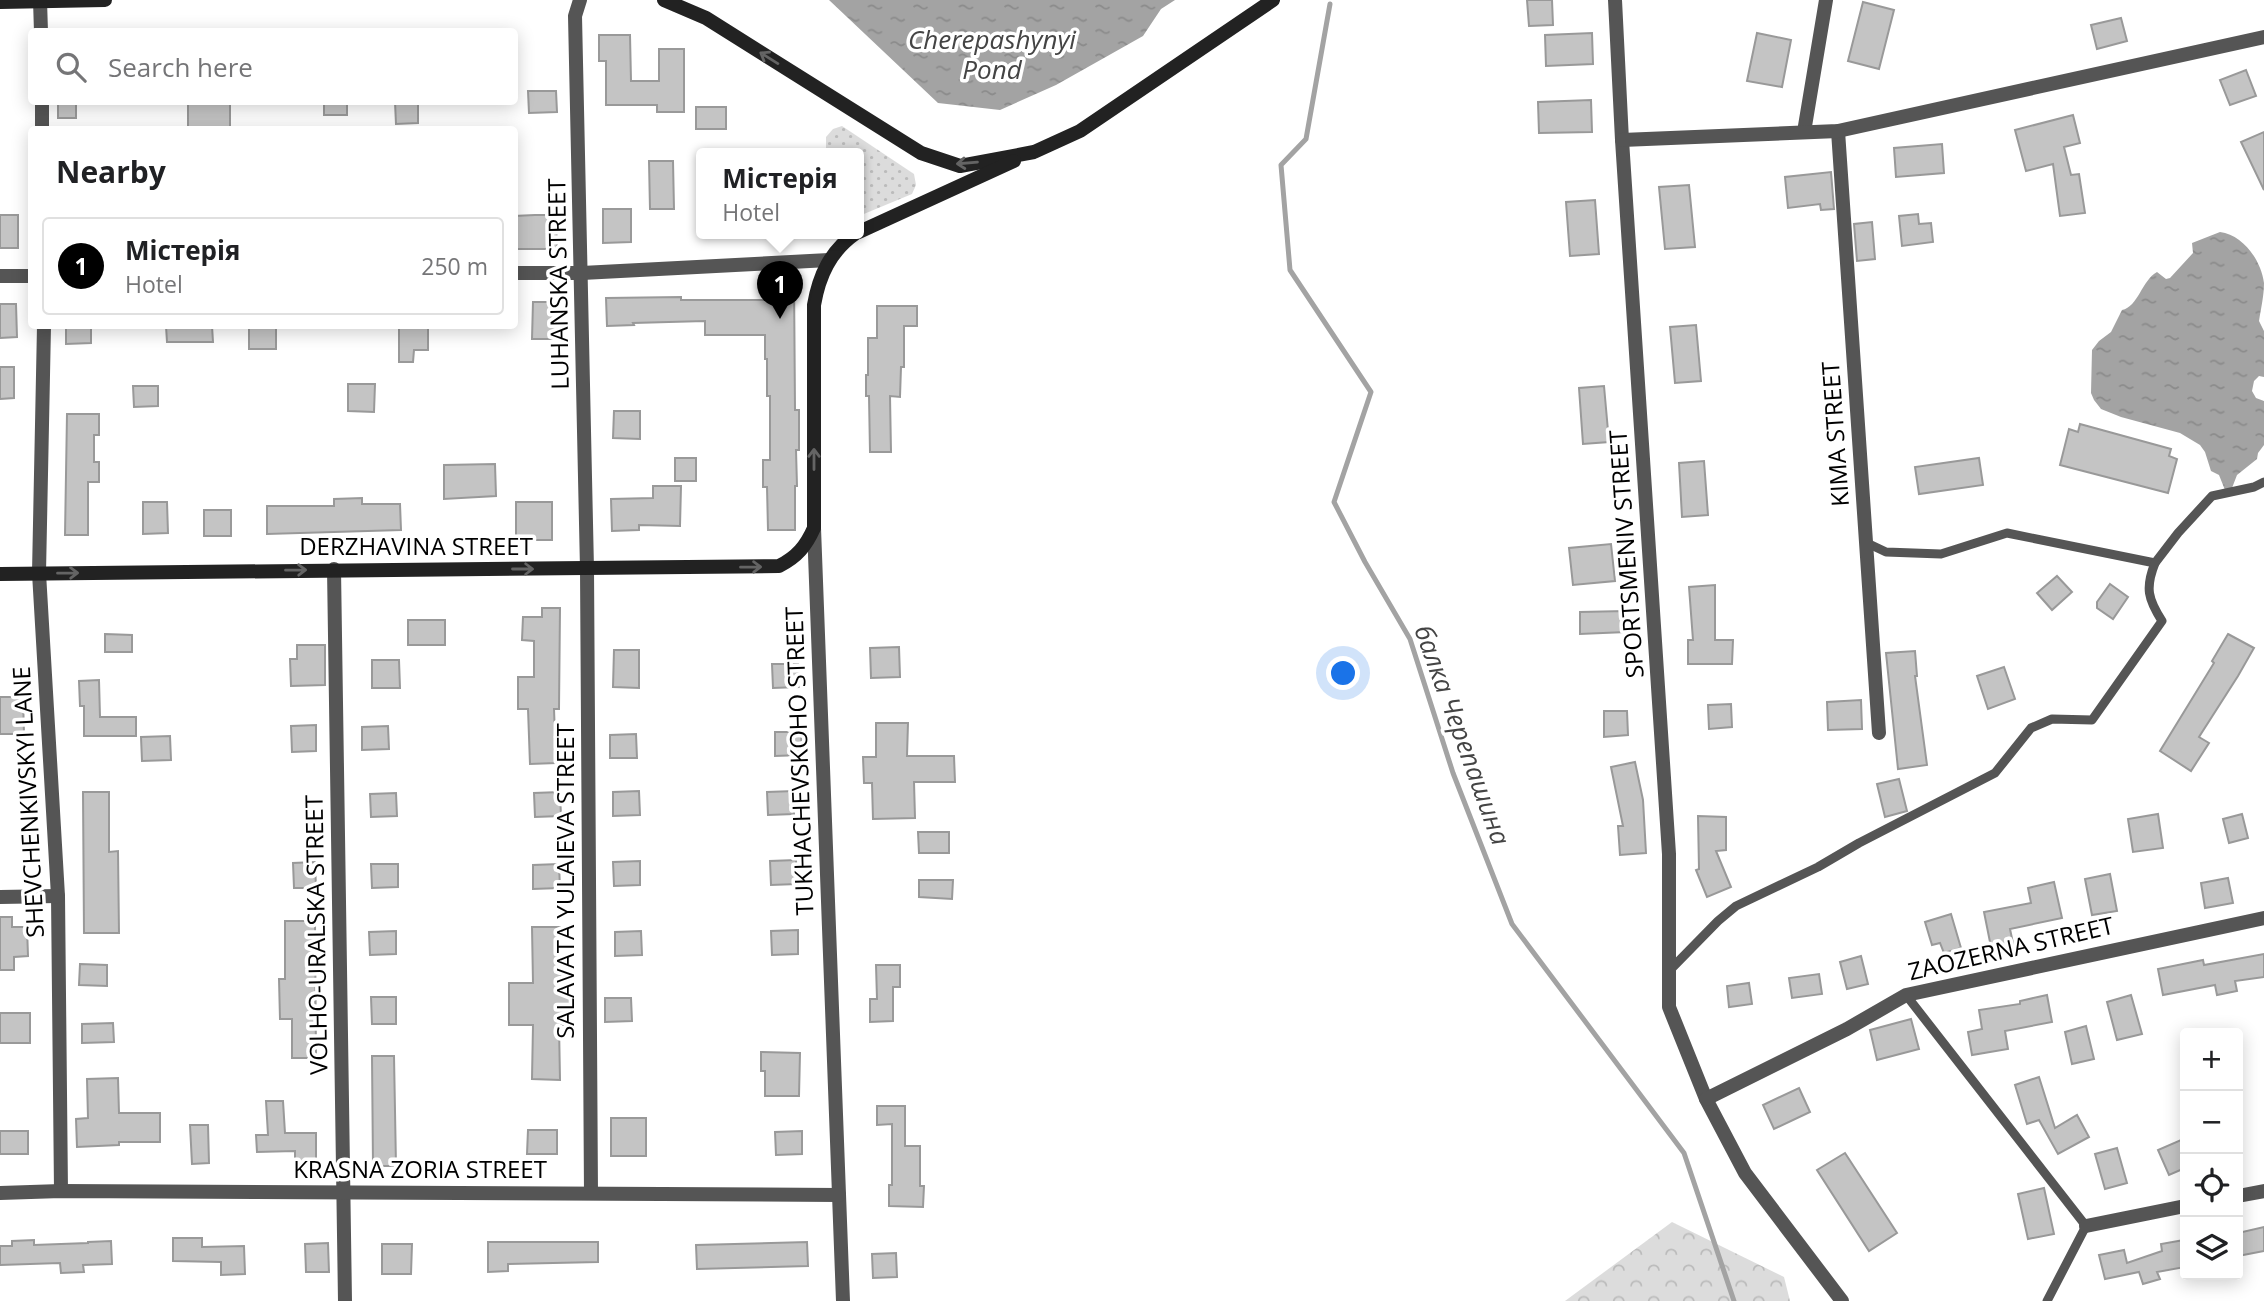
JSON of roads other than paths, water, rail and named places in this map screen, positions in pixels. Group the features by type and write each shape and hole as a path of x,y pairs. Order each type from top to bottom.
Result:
{"main road":[{"path":"0,2 105,0"},
{"path":"664,0 706,18 921,152 960,166 1034,152 1080,131 1273,0"},
{"name":"TUKHACHEVSKOHO STREET","path":"864,230 1034,152"},
{"name":"TUKHACHEVSKOHO STREET","path":"814,528 814,305 818,281 828,260 851,239"},
{"name":"DERZHAVINA STREET","path":"0,574 779,566 799,553 814,528"}],"street":[{"name":"LUHANSKA STREET","path":"580,0 575,16 587,569"},
{"name":"SPORTSMENIV STREET","path":"1615,0 1669,854 1669,1007 1706,1099 1745,1173 1842,1301"},
{"path":"1804,132 1826,0"},
{"path":"40,1 41,28"},
{"path":"1622,140 1838,131 2264,37"},
{"path":"42,105 42,126"},
{"name":"KIMA STREET","path":"1838,131 1879,733"},
{"path":"518,273 582,273 828,260"},
{"path":"0,276 28,275"},
{"name":"SHEVCHENKIVSKYI LANE","path":"44,329 39,573 58,896 61,1192"},
{"name":"TUKHACHEVSKOHO STREET","path":"814,528 843,1301"},
{"name":"VOLHO-URALSKA STREET","path":"334,569 345,1301"},
{"name":"SALAVATA YULAIEVA STREET","path":"587,569 591,1193"},
{"path":"0,897 58,896"},
{"name":"ZAOZERNA STREET","path":"1706,1099 1847,1029 1906,995 2264,918"},
{"path":"2243,1195 2264,1191"},
{"name":"KRASNA ZORIA STREET","path":"0,1193 839,1195"},
{"path":"2086,1226 2180,1207"}],"lane":[{"path":"1669,971 1736,906 1818,867 1858,843 1995,773 2031,727 2052,719 2092,720 2162,621 2152,605 2148,580 2155,563 2212,496 2254,487 2264,482"},
{"path":"1867,543 1886,552 1941,554 2007,533 2155,563"},
{"path":"1906,995 2086,1226 2047,1301"}],"water":[{"name":"Cherepashynyi Pond","path":"829,0 1175,0 1161,9 1143,36 1056,85 1000,110 938,103"},
{"path":"2220,232 2236,238 2250,250 2264,283 2259,321 2264,331 2264,377 2259,376 2254,381 2252,391 2256,398 2264,401 2264,445 2257,459 2237,475 2232,488 2225,490 2219,475 2211,471 2200,445 2180,433 2101,409 2091,393 2092,350 2111,332 2122,310 2132,304 2147,281 2157,272 2166,279 2170,278 2193,253 2192,243"}],"waterway":[{"name":"балка Черепашина","path":"1330,4 1306,139 1281,165 1290,270 1371,392 1334,502 1410,639 1453,773 1512,924 1684,1153 1734,1301"}],"place":[{"name":"Містерія","path":"780,319"}]}
